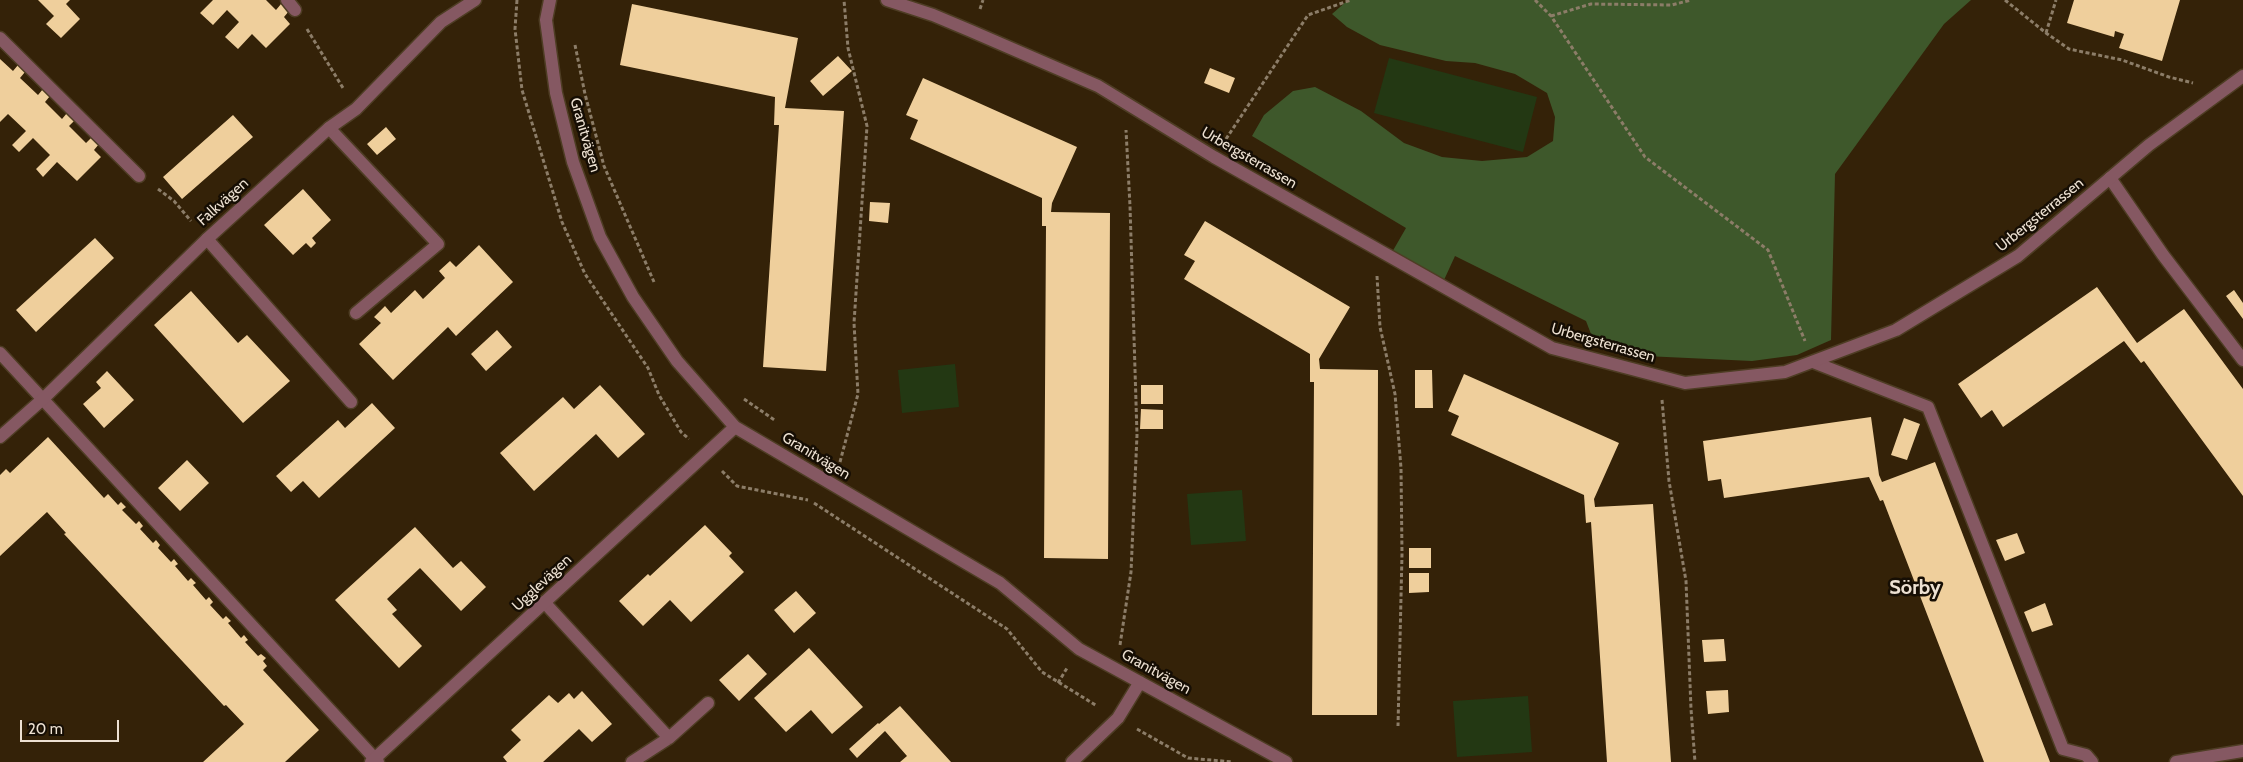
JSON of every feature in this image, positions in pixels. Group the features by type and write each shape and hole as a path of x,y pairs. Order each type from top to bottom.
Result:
{"street":[{"name":"Falkvägen","path":"0,437 44,398 207,239 329,128 356,109 441,22 475,0"},
{"name":"Granitvägen","path":"550,0 546,20 556,92 573,162 600,237 633,297 677,362 735,427 1000,583 1079,649 1286,762"},
{"name":"Urbergsterrassen","path":"887,0 933,15 1098,86 1214,157 1552,348 1685,383 1785,372 1896,330 2018,256 2149,145 2243,76"},
{"path":"0,38 139,176"},
{"path":"329,128 438,244 356,313"},
{"path":"2110,178 2163,254 2243,360"},
{"path":"207,239 351,402"},
{"path":"0,353 44,398 375,761"},
{"path":"1813,362 1928,407 2063,749 2086,755 2092,762"},
{"name":"Ugglevägen","path":"375,761 544,602 735,427"},
{"path":"544,602 669,738"},
{"path":"1072,762 1118,718 1140,682"},
{"path":"632,762 669,738 708,703"},
{"path":"2176,762 2243,751"}],"path":[{"path":"833,460 839,465 858,394 854,323 867,126 848,48 844,0"},
{"path":"1214,157 1308,15 1351,0"},
{"path":"1535,0 1551,16 1645,157 1768,250 1813,362"},
{"path":"1551,16 1592,4 1672,5 1691,0"},
{"path":"2005,0 2069,49 2122,60 2169,77 2200,84 2216,94"},
{"path":"2046,33 2056,0"},
{"path":"291,5 356,109"},
{"path":"574,41 604,166 657,288"},
{"path":"1116,669 1132,572 1137,435 1130,206 1124,102"},
{"path":"139,176 174,201 207,239"},
{"path":"1375,248 1380,327 1395,394 1401,468 1402,554 1398,726"},
{"path":"1660,377 1669,480 1686,581 1695,762"},
{"path":"740,396 779,424"},
{"path":"1058,683 1079,649"}],"green space":[{"path":"1348,0 1971,0 1944,24 1835,174 1831,340 1797,355 1752,361 1645,356 1602,349 1591,334 1586,321 1455,256 1444,280 1391,254 1406,228 1252,136 1264,115 1293,91 1315,87 1361,111 1404,143 1442,157 1482,161 1527,157 1553,141 1555,117 1547,93 1515,74 1475,63 1446,61 1380,45 1347,27 1332,14"},
{"path":"1389,58 1537,97 1523,152 1374,113"},
{"path":"955,364 959,407 902,413 898,370"},
{"path":"1242,490 1246,541 1191,545 1187,494"},
{"path":"1528,696 1532,752 1457,757 1453,701"}],"building":[{"path":"38,0 70,0 66,4 80,19 61,38 46,24 54,16"},
{"path":"213,0 266,0 276,10 281,4 289,11 284,17 290,24 266,48 252,34 238,49 225,37 239,22 227,10 213,25 200,13"},
{"path":"2074,0 2180,0 2162,61 2119,48 2124,34 2115,31 2114,37 2067,23"},
{"path":"632,4 798,38 785,108 844,111 826,371 763,367 779,125 774,125 775,97 620,65"},
{"path":"838,56 852,71 823,96 810,81"},
{"path":"0,59 13,71 18,65 25,72 20,78 38,95 43,89 50,96 45,102 62,119 67,113 75,120 69,126 86,143 92,137 99,144 94,150 101,157 77,181 57,162 43,177 36,169 50,155 33,138 19,152 12,145 26,131 8,114 0,122"},
{"path":"1210,68 1235,78 1229,93 1204,83"},
{"path":"923,78 1077,147 1052,203 1051,212 1110,213 1108,559 1044,558 1046,226 1042,226 1042,198 910,139 918,120 906,115"},
{"path":"233,115 253,137 182,199 163,177"},
{"path":"386,127 396,139 377,155 367,144"},
{"path":"303,189 331,220 312,238 316,243 311,248 306,243 293,255 264,225"},
{"path":"870,202 890,203 888,223 869,221"},
{"path":"1205,221 1350,307 1319,359 1320,369 1378,370 1377,715 1312,715 1314,382 1310,382 1310,354 1184,279 1195,261 1184,255"},
{"path":"95,238 114,258 36,332 16,310"},
{"path":"479,245 513,282 456,336 448,327 393,380 359,344 381,323 374,317 385,306 391,313 415,290 423,299 445,278 439,271 450,261 456,267"},
{"path":"2097,287 2137,343 2184,309 2243,389 2243,496 2144,361 2141,363 2124,341 2003,427 1992,410 1981,418 1958,384"},
{"path":"2234,290 2243,303 2243,319 2226,296"},
{"path":"191,291 238,343 247,335 290,381 243,423 154,325"},
{"path":"497,330 512,347 486,371 471,354"},
{"path":"1415,370 1432,370 1433,408 1415,408"},
{"path":"107,371 134,400 104,428 83,404 101,388 96,382"},
{"path":"1464,374 1619,443 1594,499 1595,507 1653,504 1671,762 1607,762 1591,522 1586,523 1584,495 1451,435 1459,416 1448,411"},
{"path":"600,385 645,434 618,458 596,434 534,491 500,453 563,397 574,409"},
{"path":"1141,385 1163,385 1163,404 1141,404"},
{"path":"372,403 395,428 319,498 303,481 291,492 276,476 338,420 345,428"},
{"path":"1141,409 1163,410 1163,429 1140,429"},
{"path":"1871,417 1879,475 1882,482 1935,462 2050,762 1984,762 1883,500 1880,501 1869,477 1724,498 1721,479 1708,481 1703,441"},
{"path":"1904,418 1920,424 1907,460 1891,455"},
{"path":"48,437 104,498 108,494 118,505 121,502 126,507 122,510 136,524 139,521 143,526 140,529 153,543 156,540 160,545 158,548 171,562 174,559 178,564 175,566 188,581 191,578 196,583 193,585 206,600 209,597 213,602 210,605 223,619 226,616 231,621 228,623 241,638 244,635 248,640 245,642 258,656 261,654 266,658 263,661 267,666 263,670 319,730 285,762 203,762 244,724 226,705 224,706 64,534 66,533 47,512 0,556 0,475 6,469 10,473"},
{"path":"187,460 209,483 180,511 158,488"},
{"path":"705,525 732,553 729,556 744,572 691,622 670,600 643,626 619,601 648,574 650,576"},
{"path":"415,527 453,568 461,561 486,587 461,611 420,568 387,599 397,610 392,614 422,646 399,668 335,600"},
{"path":"2017,533 2025,553 2005,561 1996,540"},
{"path":"1409,548 1431,548 1431,568 1409,568"},
{"path":"1409,573 1429,573 1429,592 1409,593"},
{"path":"796,591 816,613 794,633 774,610"},
{"path":"2045,603 2053,625 2032,632 2024,612"},
{"path":"1724,639 1726,661 1704,662 1702,640"},
{"path":"809,648 863,707 832,734 811,710 786,732 754,698"},
{"path":"748,654 767,674 739,701 719,680"},
{"path":"1728,690 1729,712 1708,714 1706,691"},
{"path":"582,691 612,724 592,742 579,729 543,762 507,762 503,757 521,740 511,730 549,695 558,703 569,693 574,699"},
{"path":"900,706 951,762 900,762 907,756 885,731 857,758 849,749"}],"district":[{"name":"Sörby","path":"1915,588"}]}
